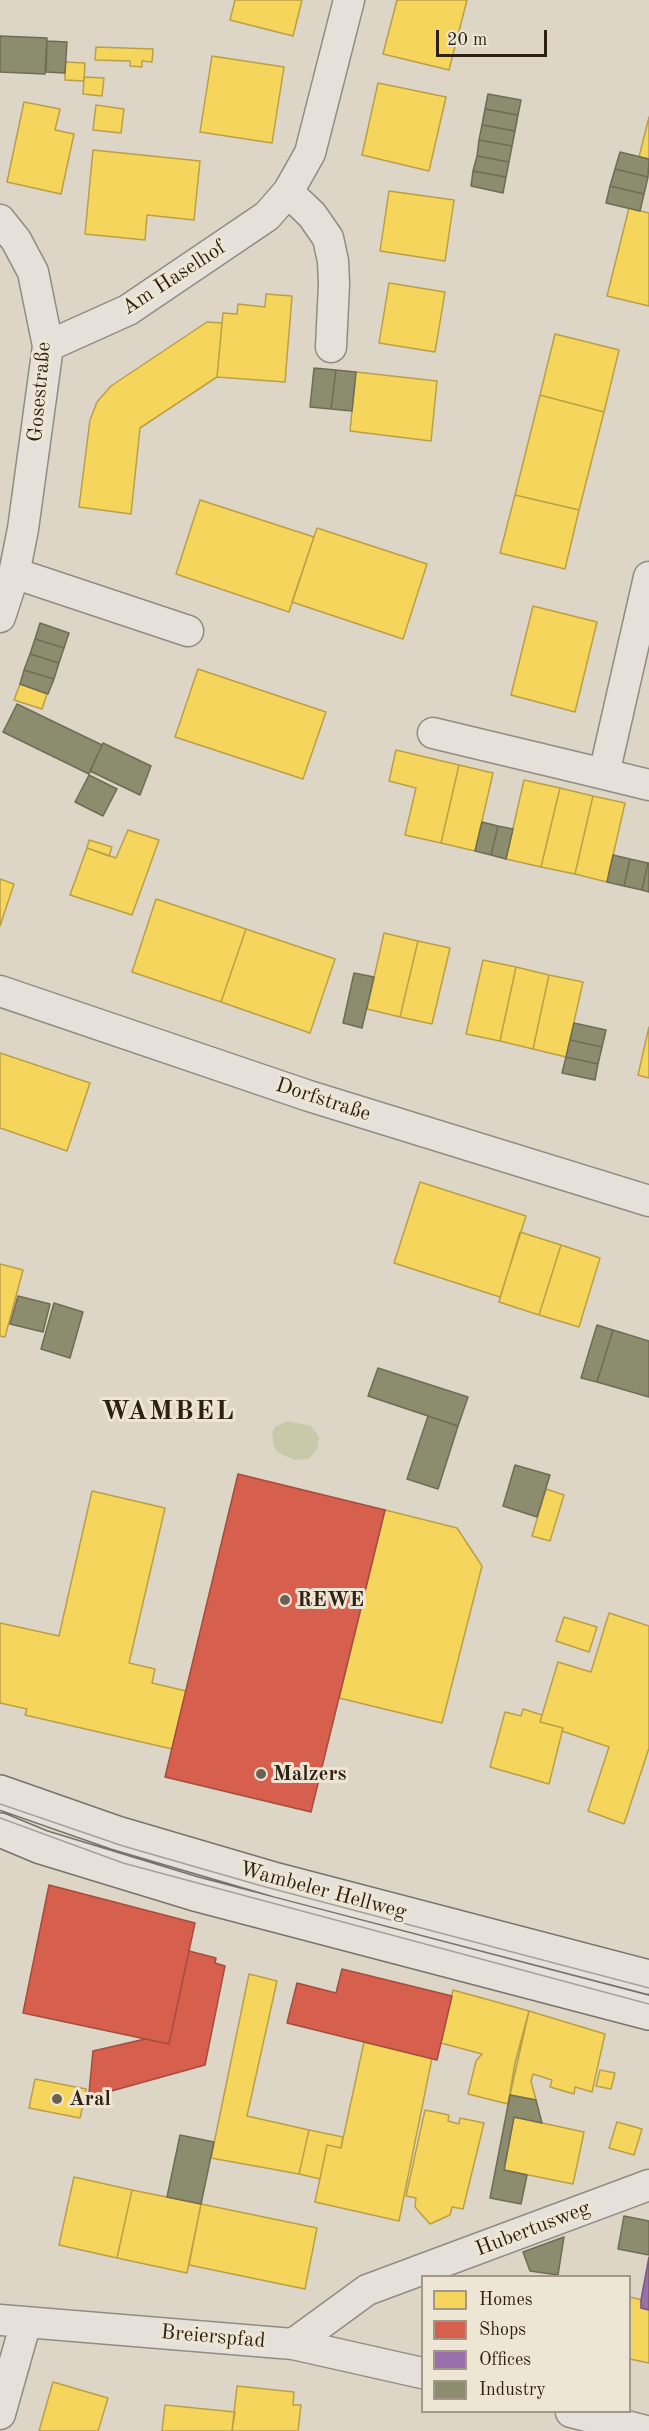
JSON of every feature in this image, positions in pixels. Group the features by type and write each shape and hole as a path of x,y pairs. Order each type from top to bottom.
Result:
{"main road":[{"name":"Wambeler Hellweg","path":"0,1792 117,1833 277,1880 649,1977"},
{"name":"Wambeler Hellweg","path":"0,1830 41,1847 195,1894 649,2013"}],"street":[{"name":"Am Haselhof","path":"48,346 128,310 267,216 288,192 310,153 349,0"},
{"path":"288,192 312,215 328,238 333,261 334,284 331,347"},
{"name":"Gosestraße","path":"0,220 16,240 33,272 48,346 32,481 14,573 0,617"},
{"path":"14,573 188,631"},
{"path":"604,774 649,577"},
{"path":"433,733 649,785"},
{"name":"Dorfstraße","path":"0,991 309,1096 649,1201"},
{"name":"Hubertusweg","path":"293,2344 367,2290 649,2185"},
{"path":"0,2414 13,2321"},
{"name":"Breierspfad","path":"13,2321 293,2344 421,2373"},
{"path":"575,2413 646,2431"}],"green space":[{"path":"288,1421 311,1426 319,1437 317,1449 309,1459 295,1460 277,1452 272,1432 275,1427"}],"building: Homes":[{"path":"235,0 302,0 293,36 230,20"},
{"path":"397,0 467,0 449,70 383,54"},
{"path":"96,47 153,49 152,62 142,61 142,67 130,66 130,61 95,60"},
{"path":"212,56 284,67 272,143 200,132"},
{"path":"65,62 85,63 84,81 65,80"},
{"path":"84,77 104,78 102,96 83,94"},
{"path":"378,83 446,97 429,171 362,155"},
{"path":"24,102 60,109 55,130 74,134 61,194 7,182"},
{"path":"96,105 124,109 121,133 93,130"},
{"path":"649,117 649,159 639,157"},
{"path":"93,150 200,161 194,220 147,215 145,240 85,234"},
{"path":"389,191 454,200 445,261 380,251"},
{"path":"629,208 649,213 649,306 607,296"},
{"path":"389,283 445,292 435,352 379,343"},
{"path":"266,294 292,296 285,382 217,377 223,313 237,314 238,304 265,307"},
{"path":"207,322 222,323 217,377 140,428 131,514 79,507 90,420 97,402 111,386"},
{"path":"555,334 619,350 604,412 540,395"},
{"path":"356,372 437,381 431,441 350,431"},
{"path":"540,395 604,412 579,510 515,495"},
{"path":"515,495 579,510 565,569 500,553"},
{"path":"200,500 314,537 289,612 176,574"},
{"path":"317,528 427,564 403,639 292,602"},
{"path":"533,606 597,622 575,712 511,695"},
{"path":"198,669 326,712 303,779 175,737"},
{"path":"20,684 47,694 42,709 14,700"},
{"path":"396,750 459,765 441,843 405,835 416,788 389,781"},
{"path":"459,765 493,773 475,851 441,843"},
{"path":"524,780 560,788 541,867 506,859"},
{"path":"560,788 593,796 575,874 541,867"},
{"path":"593,796 625,803 607,882 575,874"},
{"path":"128,830 159,840 132,915 70,895 87,848 116,858"},
{"path":"89,840 112,847 109,856 87,848"},
{"path":"0,879 14,884 0,926"},
{"path":"156,899 246,929 221,1002 132,972"},
{"path":"246,929 335,959 310,1033 221,1002"},
{"path":"384,933 418,941 400,1017 367,1009"},
{"path":"418,941 450,948 432,1024 400,1017"},
{"path":"483,960 516,967 500,1041 466,1034"},
{"path":"516,967 549,975 533,1049 500,1041"},
{"path":"549,975 583,982 566,1057 533,1049"},
{"path":"649,1027 649,1078 638,1075"},
{"path":"0,1053 90,1083 67,1151 0,1128"},
{"path":"420,1182 526,1216 500,1297 394,1263"},
{"path":"520,1232 561,1245 539,1315 499,1302"},
{"path":"561,1245 600,1258 579,1327 539,1315"},
{"path":"0,1264 23,1270 5,1337 0,1336"},
{"path":"546,1489 564,1495 550,1541 532,1536"},
{"path":"92,1491 165,1508 129,1663 155,1669 152,1683 186,1691 172,1749 25,1715 27,1709 0,1703 0,1623 59,1636"},
{"path":"385,1510 457,1528 482,1566 442,1723 339,1698"},
{"path":"609,1613 649,1626 649,1748 624,1824 588,1811 609,1747 562,1731 563,1728 540,1722 558,1662 591,1672"},
{"path":"564,1617 597,1627 589,1652 556,1641"},
{"path":"523,1709 542,1715 540,1722 563,1728 549,1784 490,1767 505,1712 521,1716"},
{"path":"249,1974 277,1981 247,2116 309,2130 299,2174 211,2158"},
{"path":"453,1990 529,2011 515,2063 508,2104 468,2094 476,2061 482,2054 441,2043"},
{"path":"529,2011 605,2034 592,2092 575,2087 574,2094 550,2087 552,2080 533,2074 531,2081 536,2100 510,2095"},
{"path":"364,2042 432,2058 399,2221 315,2202 327,2145 341,2148"},
{"path":"600,2070 615,2073 611,2089 596,2086"},
{"name":"Aral","path":"35,2079 86,2089 80,2118 29,2108"},
{"path":"425,2110 449,2115 448,2121 459,2124 460,2118 484,2123 463,2209 452,2207 450,2215 430,2224 415,2207 416,2198 406,2196"},
{"path":"514,2117 584,2132 573,2184 504,2170"},
{"path":"617,2122 642,2129 634,2155 609,2148"},
{"path":"309,2130 343,2137 341,2148 327,2145 320,2179 299,2174"},
{"path":"74,2177 132,2190 117,2258 59,2245"},
{"path":"132,2190 201,2204 187,2273 117,2258"},
{"path":"201,2204 317,2228 305,2289 189,2265"},
{"path":"631,2297 642,2300 641,2308 649,2310 649,2363 631,2359"},
{"path":"53,2382 108,2398 98,2431 39,2431"},
{"path":"237,2386 294,2392 293,2405 301,2405 298,2431 232,2431"},
{"path":"165,2405 235,2412 232,2431 162,2431"}],"building: Shops":[{"name":"REWE","path":"238,1474 385,1510 311,1812 165,1777"},
{"path":"49,1885 195,1923 169,2044 23,2013"},
{"path":"189,1951 216,1958 215,1963 225,1966 205,2065 97,2095 89,2093 93,2051 145,2039 169,2044"},
{"path":"342,1969 452,1996 437,2060 287,2023 297,1983 336,1993"}],"building: Offices":[{"path":"649,2257 649,2310 641,2308 641,2300"}],"building: Industry":[{"path":"0,36 47,38 45,74 0,72"},
{"path":"47,41 67,42 65,73 46,72"},
{"path":"488,94 521,100 518,115 485,109"},
{"path":"485,109 518,115 515,131 482,125"},
{"path":"482,125 515,131 512,146 479,140"},
{"path":"479,140 512,146 509,162 477,156"},
{"path":"620,152 649,159 648,177 615,169"},
{"path":"477,156 509,162 506,177 473,171"},
{"path":"615,169 648,177 644,194 610,186"},
{"path":"473,171 506,177 503,193 471,186"},
{"path":"610,186 644,194 640,211 606,203"},
{"path":"314,368 336,370 331,409 310,407"},
{"path":"336,370 356,372 352,411 331,409"},
{"path":"40,623 69,633 64,648 35,639"},
{"path":"35,639 64,648 59,663 30,654"},
{"path":"30,654 59,663 54,679 24,670"},
{"path":"24,670 54,679 48,694 20,684"},
{"path":"17,704 102,745 89,774 3,732"},
{"path":"103,743 151,766 140,795 90,771"},
{"path":"89,775 117,789 103,816 75,802"},
{"path":"482,822 498,826 491,855 475,851"},
{"path":"498,826 513,829 506,859 491,855"},
{"path":"613,855 630,859 624,886 607,882"},
{"path":"630,859 648,863 642,890 624,886"},
{"path":"649,863 649,892 642,890"},
{"path":"354,973 374,977 362,1028 343,1023"},
{"path":"574,1023 606,1030 602,1047 570,1040"},
{"path":"570,1040 602,1047 598,1064 566,1057"},
{"path":"566,1057 598,1064 595,1080 562,1073"},
{"path":"18,1296 50,1304 43,1332 10,1324"},
{"path":"54,1303 83,1312 70,1358 41,1349"},
{"path":"597,1325 613,1330 597,1382 581,1378"},
{"path":"613,1330 649,1341 649,1397 597,1382"},
{"path":"378,1368 468,1397 458,1426 368,1396"},
{"path":"428,1416 458,1426 438,1489 407,1479"},
{"path":"515,1465 550,1475 537,1517 503,1506"},
{"path":"510,2095 536,2100 542,2123 514,2117 504,2170 527,2175 521,2204 490,2198"},
{"path":"180,2135 214,2142 201,2204 167,2197"},
{"path":"624,2216 649,2221 649,2255 618,2249"},
{"path":"564,2237 558,2275 530,2271 523,2252"}],"tram line":[{"path":"0,1804 123,1846 262,1886 649,1988"},
{"path":"0,1818 123,1863 649,2004"}],"place":[{"name":"REWE","path":"285,1600"},
{"name":"Malzers","path":"261,1774"},
{"name":"Aral","path":"57,2099"}],"district":[{"name":"WAMBEL","path":"168,1412"}]}
